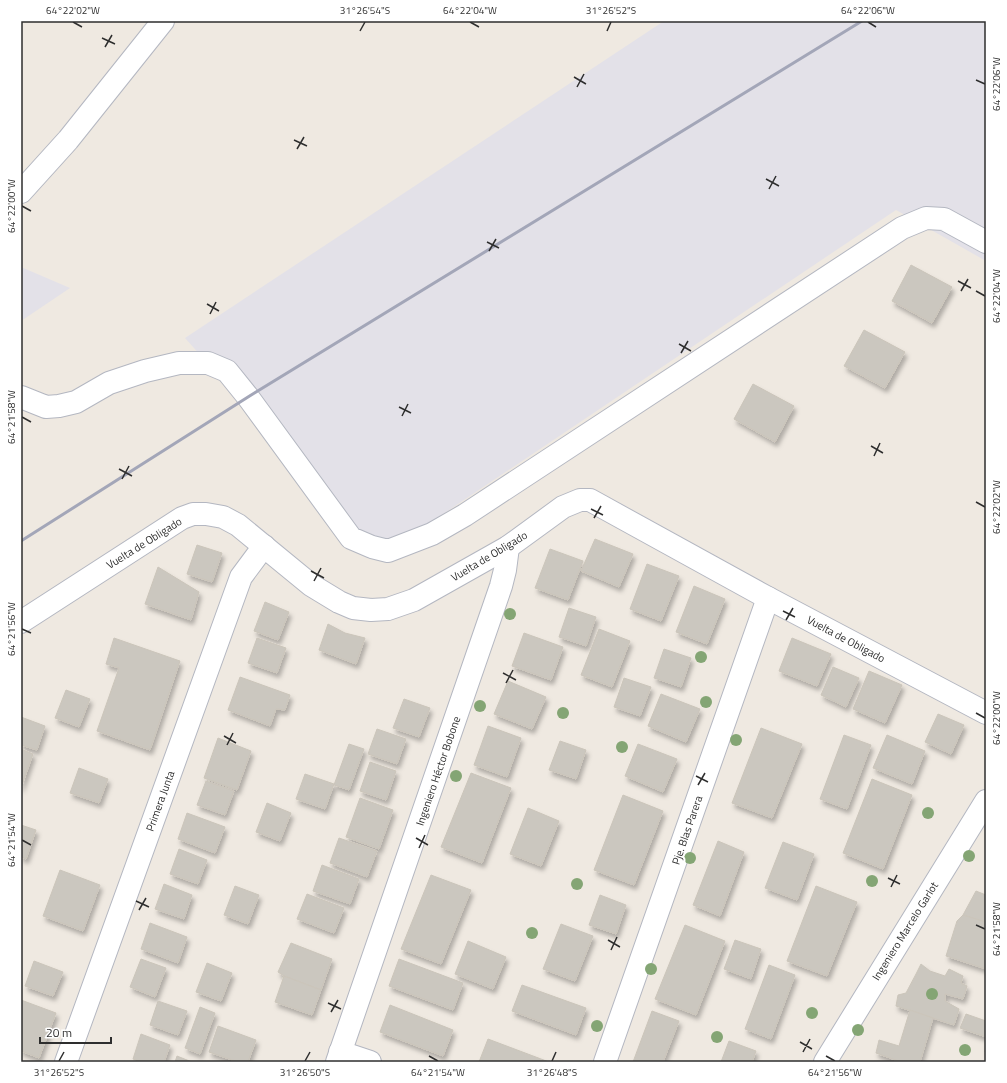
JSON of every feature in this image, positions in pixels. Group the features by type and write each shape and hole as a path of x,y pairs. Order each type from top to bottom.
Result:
{"street":[{"path":"21,192 68,140 163,21"},
{"path":"21,397 46,407 59,406 76,402 109,383 145,372 179,363 208,363 226,371 248,397 351,538 388,552 432,534 465,515 902,228 926,218 944,219 986,242"},
{"name":"Vuelta de Obligado","path":"21,622 182,518 193,514 206,514 223,517 238,525 311,585 338,602 353,608 372,610 388,609 414,600 508,546 563,507 580,500 590,500 768,598 986,713"},
{"name":"Primera Junta","path":"66,1062 241,577 264,546"},
{"name":"Ingeniero Héctor Bobone","path":"338,1057 501,586 506,570 508,546"},
{"name":"Pje. Blas Parera","path":"605,1062 768,598"},
{"name":"Ingeniero Marcelo Garlot","path":"825,1062 986,801"},
{"path":"338,1057 370,1062"}],"shaded area":[{"path":"664,21 986,21 986,261 896,210 388,551 372,547 185,338"},
{"path":"21,267 70,288 21,321"}],"building":[{"path":"911,265 952,287 932,323 892,301"},
{"path":"864,330 905,352 885,388 844,366"},
{"path":"753,384 794,406 775,442 734,419"},
{"path":"595,539 633,554 619,587 581,571"},
{"path":"197,545 222,553 212,582 187,574"},
{"path":"550,549 583,561 568,600 535,588"},
{"path":"647,564 679,576 661,621 630,609"},
{"path":"158,567 199,592 191,620 145,604"},
{"path":"694,586 725,599 707,644 676,632"},
{"path":"265,602 289,612 278,640 254,631"},
{"path":"569,608 596,617 586,646 559,637"},
{"path":"328,624 345,633 365,638 356,664 319,650"},
{"path":"599,629 630,641 612,687 581,675"},
{"path":"524,633 563,647 551,680 512,666"},
{"path":"114,638 180,661 150,750 97,731 119,668 106,664"},
{"path":"257,638 286,648 277,673 248,663"},
{"path":"792,638 831,654 817,686 779,671"},
{"path":"664,649 691,658 681,687 654,678"},
{"path":"833,667 859,678 846,707 821,695"},
{"path":"869,671 902,685 885,723 853,709"},
{"path":"240,677 290,695 285,710 276,709 270,726 228,710"},
{"path":"624,678 651,687 640,716 614,707"},
{"path":"508,681 546,697 532,729 494,714"},
{"path":"66,690 90,699 79,727 55,718"},
{"path":"661,694 700,709 686,742 648,726"},
{"path":"404,699 430,708 419,737 393,728"},
{"path":"938,714 964,725 951,754 925,742"},
{"path":"21,717 45,726 37,750 21,745"},
{"path":"488,726 521,738 507,777 474,765"},
{"path":"761,728 802,744 772,818 732,803"},
{"path":"377,729 406,739 397,764 368,754"},
{"path":"844,735 871,745 847,809 820,799"},
{"path":"887,735 925,751 912,784 873,768"},
{"path":"218,738 251,751 237,790 204,778"},
{"path":"560,741 586,750 576,779 549,770"},
{"path":"349,744 364,749 349,790 334,785"},
{"path":"638,744 677,759 663,792 625,776"},
{"path":"21,749 33,754 21,788"},
{"path":"370,762 396,771 386,800 360,791"},
{"path":"79,768 108,779 99,803 70,793"},
{"path":"471,773 511,788 482,863 441,847"},
{"path":"305,774 334,784 325,809 296,799"},
{"path":"872,779 912,795 883,869 843,853"},
{"path":"206,781 234,791 225,815 197,805"},
{"path":"623,795 663,811 634,885 594,870"},
{"path":"360,798 393,810 379,849 346,837"},
{"path":"267,803 291,813 280,841 256,832"},
{"path":"528,808 559,821 541,866 510,854"},
{"path":"187,813 225,827 215,853 178,839"},
{"path":"21,825 36,830 26,859 21,857"},
{"path":"339,838 377,851 367,877 330,863"},
{"path":"718,841 744,852 720,916 693,905"},
{"path":"783,842 814,854 797,900 765,888"},
{"path":"179,849 207,860 198,884 170,874"},
{"path":"322,865 359,879 350,904 313,891"},
{"path":"60,870 100,885 83,931 43,916"},
{"path":"431,875 471,890 441,964 401,949"},
{"path":"164,884 192,895 184,919 155,909"},
{"path":"235,886 259,895 248,924 224,915"},
{"path":"816,886 857,902 827,976 787,961"},
{"path":"976,891 986,895 986,923 963,915"},
{"path":"307,894 344,908 334,933 297,919"},
{"path":"600,895 626,905 616,934 589,925"},
{"path":"963,915 986,922 986,969 946,956 957,921"},
{"path":"150,923 187,937 178,963 141,949"},
{"path":"561,924 593,936 575,981 543,969"},
{"path":"685,925 725,941 696,1015 655,999"},
{"path":"735,940 761,949 751,979 724,969"},
{"path":"468,941 506,957 493,989 455,974"},
{"path":"291,943 332,959 321,990 284,976 278,972"},
{"path":"141,959 166,968 155,997 130,987"},
{"path":"399,959 463,983 453,1010 389,986"},
{"path":"34,961 63,972 53,996 25,986"},
{"path":"207,963 232,973 221,1001 196,992"},
{"path":"921,964 930,971 945,976 949,969 963,976 961,983 967,986 963,999 945,994 945,1001 959,1009 954,1025 896,1006 898,995 906,993"},
{"path":"769,965 795,975 771,1039 745,1029"},
{"path":"284,976 321,990 312,1015 275,1002"},
{"path":"522,985 586,1008 576,1035 512,1011"},
{"path":"21,1000 56,1013 39,1058 21,1051"},
{"path":"158,1001 187,1011 178,1035 150,1025"},
{"path":"390,1005 453,1030 443,1056 380,1032"},
{"path":"200,1007 215,1013 200,1054 185,1048"},
{"path":"910,1010 933,1018 920,1062 901,1062 876,1053 879,1040 899,1046"},
{"path":"652,1011 679,1021 663,1062 633,1062"},
{"path":"966,1014 986,1021 986,1037 960,1028"},
{"path":"218,1026 256,1040 248,1062 238,1062 209,1052"},
{"path":"141,1034 170,1045 164,1062 141,1062 133,1059"},
{"path":"488,1039 549,1062 479,1062"},
{"path":"729,1041 756,1051 752,1062 721,1062"},
{"path":"177,1056 192,1062 175,1062"}],"railway":[{"path":"21,541 248,397 862,21"}]}
